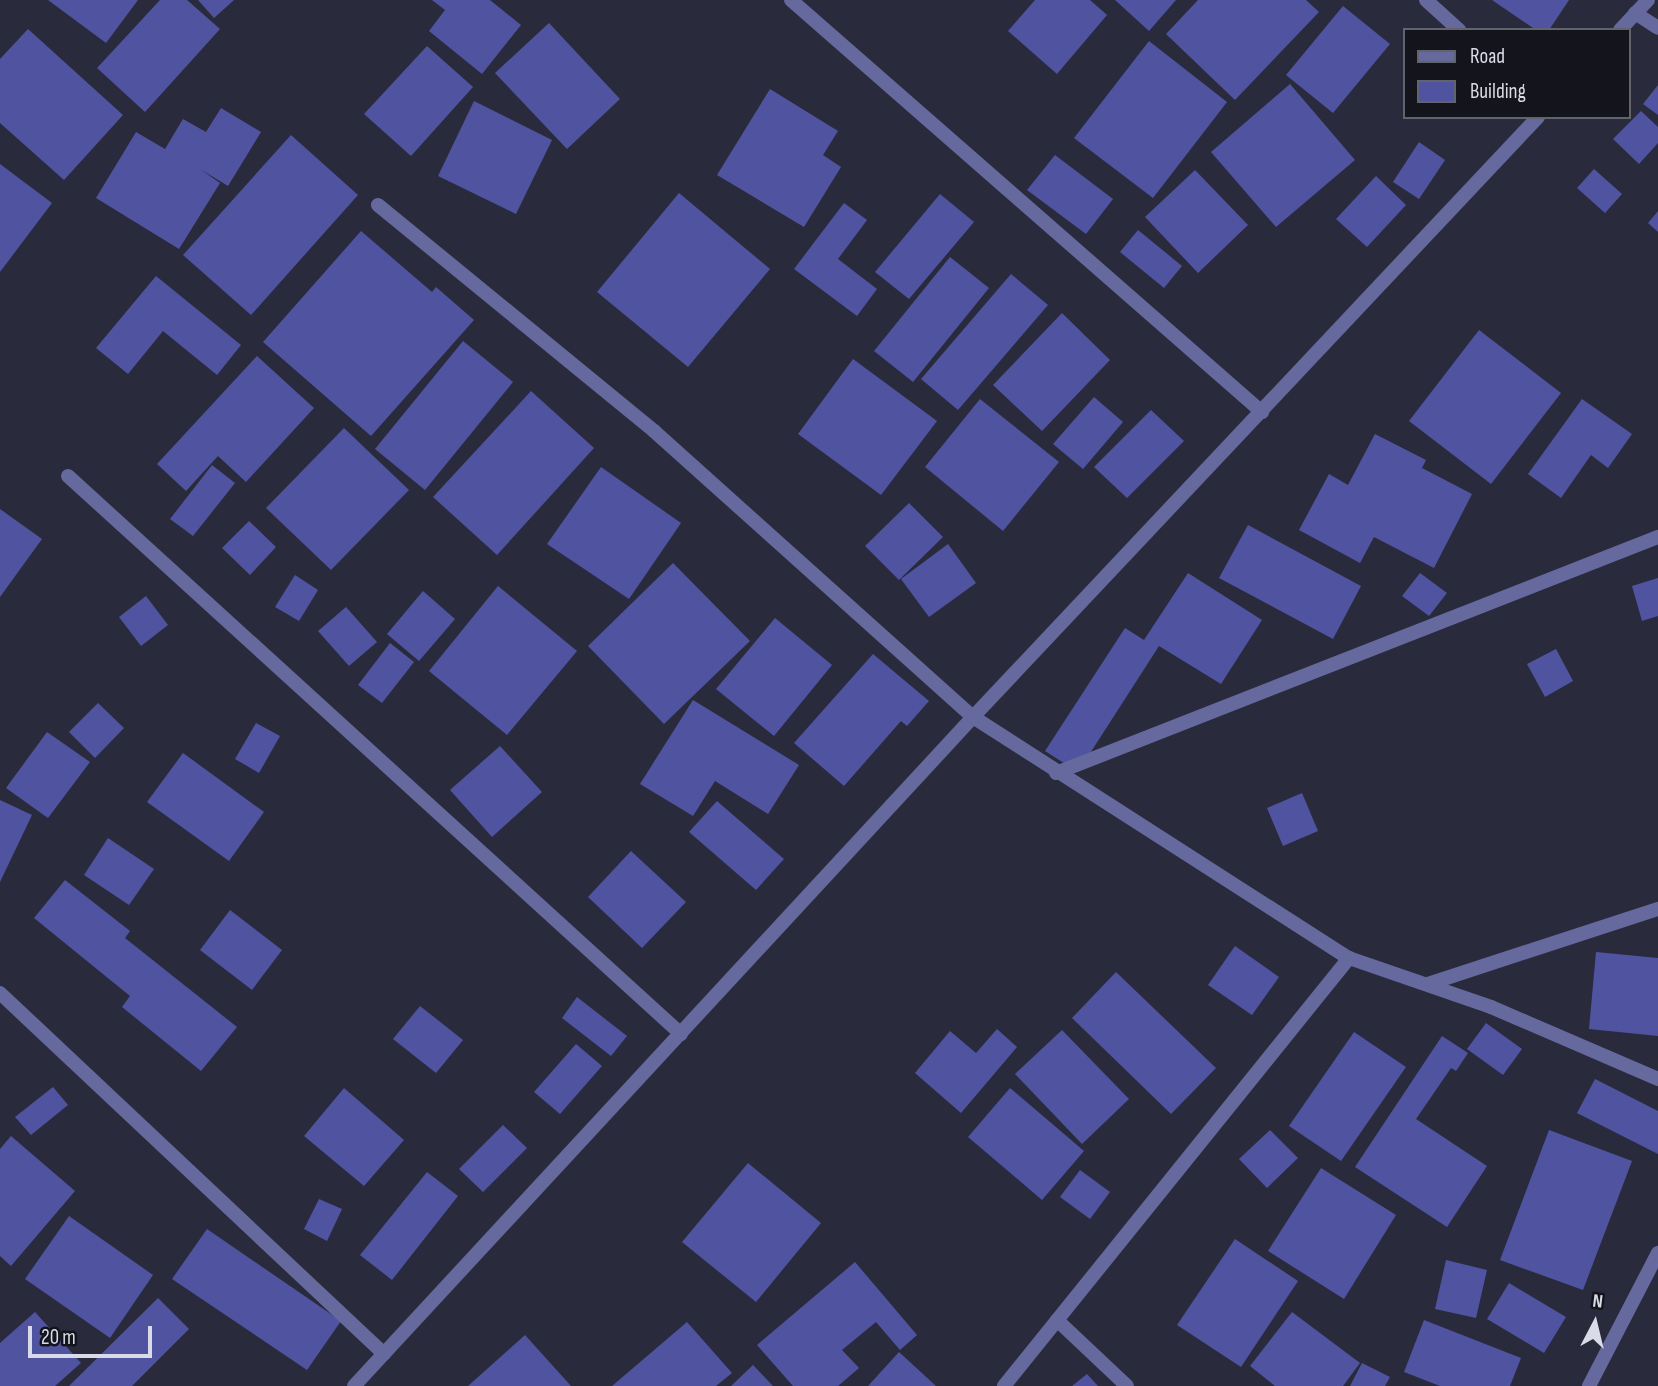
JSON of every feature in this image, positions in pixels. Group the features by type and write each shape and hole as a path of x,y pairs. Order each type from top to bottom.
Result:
{"street":[{"path":"791,0 1262,412"},
{"path":"1426,0 1456,28"},
{"path":"1622,28 1648,0"},
{"path":"1635,13 1658,29"},
{"path":"354,1386 973,717 1536,119"},
{"path":"378,205 654,431 973,717 1056,773 1349,958 1427,984 1658,1079"},
{"path":"68,475 681,1034"},
{"path":"1056,773 1658,537"},
{"path":"1427,984 1658,909"},
{"path":"1004,1386 1349,958"},
{"path":"0,993 384,1354"},
{"path":"1590,1386 1658,1253"},
{"path":"1057,1320 1127,1386"}],"building":[{"path":"48,0 138,0 106,43"},
{"path":"160,0 187,0 220,29 145,112 97,68"},
{"path":"198,0 234,0 214,18"},
{"path":"432,0 490,0 521,25 482,74 429,31 445,10"},
{"path":"1035,0 1090,0 1107,15 1057,74 1008,31"},
{"path":"1115,0 1176,0 1149,31"},
{"path":"1198,0 1306,0 1319,12 1235,100 1166,34"},
{"path":"1492,0 1569,0 1550,28 1533,28"},
{"path":"1343,6 1390,44 1333,113 1286,75"},
{"path":"549,23 620,99 567,149 495,73"},
{"path":"28,29 123,115 64,180 0,123 0,59"},
{"path":"1149,41 1227,102 1153,198 1074,138"},
{"path":"427,46 473,87 411,156 364,114"},
{"path":"1290,84 1355,160 1276,227 1211,152"},
{"path":"1658,85 1658,115 1643,104"},
{"path":"770,89 838,131 823,155 841,167 804,227 717,175"},
{"path":"474,101 552,140 516,214 438,176"},
{"path":"221,108 261,132 228,186 200,169 220,183 179,249 96,198 136,132 165,149 183,119 206,132"},
{"path":"1641,111 1658,127 1658,143 1639,164 1613,139"},
{"path":"291,135 358,195 251,315 183,255"},
{"path":"1419,142 1445,160 1419,199 1393,182"},
{"path":"1055,155 1113,199 1086,234 1027,190"},
{"path":"0,164 52,203 0,272"},
{"path":"1594,169 1622,194 1605,213 1577,188"},
{"path":"1195,170 1248,225 1198,273 1145,217"},
{"path":"1376,176 1406,205 1367,247 1336,219"},
{"path":"679,193 770,269 688,367 597,292"},
{"path":"940,194 974,222 909,299 875,272"},
{"path":"844,203 867,220 838,259 877,289 857,316 794,269"},
{"path":"1658,211 1658,232 1648,223"},
{"path":"1138,230 1182,266 1164,288 1120,252"},
{"path":"361,231 432,292 436,287 474,320 371,436 263,342"},
{"path":"950,257 989,288 913,382 874,351"},
{"path":"1011,274 1048,305 958,410 921,379"},
{"path":"156,276 241,345 217,375 163,331 128,374 96,348"},
{"path":"1062,313 1110,360 1042,431 993,385"},
{"path":"1479,330 1561,393 1491,484 1409,421"},
{"path":"463,341 513,382 425,490 375,449"},
{"path":"257,356 314,408 246,482 218,456 186,491 157,464"},
{"path":"853,359 937,421 881,495 798,434"},
{"path":"531,391 594,448 497,555 433,497"},
{"path":"1094,397 1123,422 1083,469 1053,444"},
{"path":"980,399 1059,462 1003,531 925,467"},
{"path":"1582,399 1632,434 1608,468 1591,455 1561,498 1528,474"},
{"path":"1151,410 1184,441 1127,498 1094,467"},
{"path":"344,428 409,490 331,570 266,508"},
{"path":"1375,434 1426,460 1422,468 1472,494 1434,568 1374,537 1360,563 1299,530 1329,474 1348,485"},
{"path":"212,465 235,483 193,536 170,519"},
{"path":"601,467 681,523 629,599 547,544"},
{"path":"909,503 943,537 899,580 865,546"},
{"path":"0,509 42,539 0,597"},
{"path":"249,521 276,547 250,575 222,548"},
{"path":"1248,525 1361,586 1333,639 1219,578"},
{"path":"948,544 976,583 929,617 901,579"},
{"path":"673,563 750,641 664,724 588,646"},
{"path":"1188,573 1262,620 1221,684 1159,646 1078,772 1045,751 1125,628 1144,640"},
{"path":"1420,573 1447,593 1429,616 1402,596"},
{"path":"295,575 318,590 299,621 275,607"},
{"path":"1658,578 1658,616 1642,621 1632,586"},
{"path":"498,586 577,651 507,735 429,671"},
{"path":"423,591 455,619 419,661 387,634"},
{"path":"146,596 168,625 141,646 119,617"},
{"path":"346,607 377,642 349,666 318,631"},
{"path":"775,618 832,665 774,736 716,689"},
{"path":"390,643 414,662 382,703 358,685"},
{"path":"1556,649 1573,681 1545,697 1527,664"},
{"path":"873,654 929,701 907,726 901,721 844,786 794,743"},
{"path":"693,700 799,765 768,814 715,781 693,816 640,784"},
{"path":"98,703 124,728 95,758 69,732"},
{"path":"256,723 280,736 259,773 235,759"},
{"path":"47,732 90,762 48,818 6,788"},
{"path":"500,746 542,792 492,837 450,790"},
{"path":"183,753 264,812 229,861 147,802"},
{"path":"1302,793 1318,831 1283,846 1267,808"},
{"path":"0,800 32,815 0,882"},
{"path":"717,801 784,859 756,890 689,832"},
{"path":"108,838 154,869 129,905 84,875"},
{"path":"631,851 686,902 642,948 588,897"},
{"path":"65,880 130,931 125,938 237,1027 201,1071 122,1007 130,996 34,918"},
{"path":"230,910 282,950 252,990 200,950"},
{"path":"1235,946 1279,977 1252,1015 1208,985"},
{"path":"1596,952 1658,958 1658,1036 1589,1029"},
{"path":"1116,972 1216,1068 1171,1114 1072,1018"},
{"path":"577,997 627,1036 611,1056 562,1018"},
{"path":"420,1006 463,1040 436,1073 393,1039"},
{"path":"1486,1023 1522,1049 1503,1075 1467,1049"},
{"path":"997,1029 1017,1047 961,1113 915,1073 950,1031 976,1053"},
{"path":"1062,1030 1129,1099 1082,1144 1015,1074"},
{"path":"1354,1032 1406,1067 1341,1161 1289,1126"},
{"path":"1442,1036 1468,1053 1456,1071 1451,1068 1416,1119 1487,1166 1447,1227 1355,1167"},
{"path":"576,1044 602,1066 560,1114 534,1092"},
{"path":"1595,1079 1658,1111 1658,1154 1577,1113"},
{"path":"53,1087 68,1105 31,1135 15,1117"},
{"path":"344,1088 404,1140 364,1186 304,1136"},
{"path":"1010,1088 1084,1151 1042,1200 968,1137"},
{"path":"503,1125 527,1148 483,1192 459,1169"},
{"path":"1270,1130 1298,1158 1267,1188 1239,1159"},
{"path":"1549,1130 1632,1161 1583,1290 1500,1260"},
{"path":"11,1136 75,1191 11,1266 0,1256 0,1149"},
{"path":"748,1163 821,1223 756,1302 682,1242"},
{"path":"1321,1168 1396,1215 1344,1299 1268,1251"},
{"path":"1080,1170 1110,1192 1090,1219 1060,1197"},
{"path":"427,1172 458,1196 392,1280 360,1255"},
{"path":"319,1199 342,1209 327,1241 304,1229"},
{"path":"69,1216 153,1275 110,1338 25,1279"},
{"path":"207,1229 341,1321 307,1370 172,1279"},
{"path":"1235,1239 1298,1281 1241,1367 1177,1325"},
{"path":"1446,1260 1487,1270 1476,1318 1435,1309"},
{"path":"855,1262 917,1335 900,1350 876,1322 842,1350 859,1368 838,1386 793,1386 757,1345"},
{"path":"1509,1283 1566,1317 1544,1353 1487,1319"},
{"path":"158,1298 189,1329 132,1386 69,1386"},
{"path":"35,1312 81,1363 55,1386 0,1386 0,1343"},
{"path":"1292,1312 1360,1363 1343,1386 1275,1386 1250,1366"},
{"path":"1424,1320 1521,1358 1510,1386 1440,1386 1404,1372"},
{"path":"687,1322 732,1373 716,1386 612,1386"},
{"path":"525,1335 571,1386 468,1386"},
{"path":"899,1352 936,1386 868,1386"},
{"path":"1362,1363 1390,1377 1385,1386 1350,1386"},
{"path":"753,1365 773,1386 731,1386"},
{"path":"1087,1374 1098,1386 1072,1386"}]}
